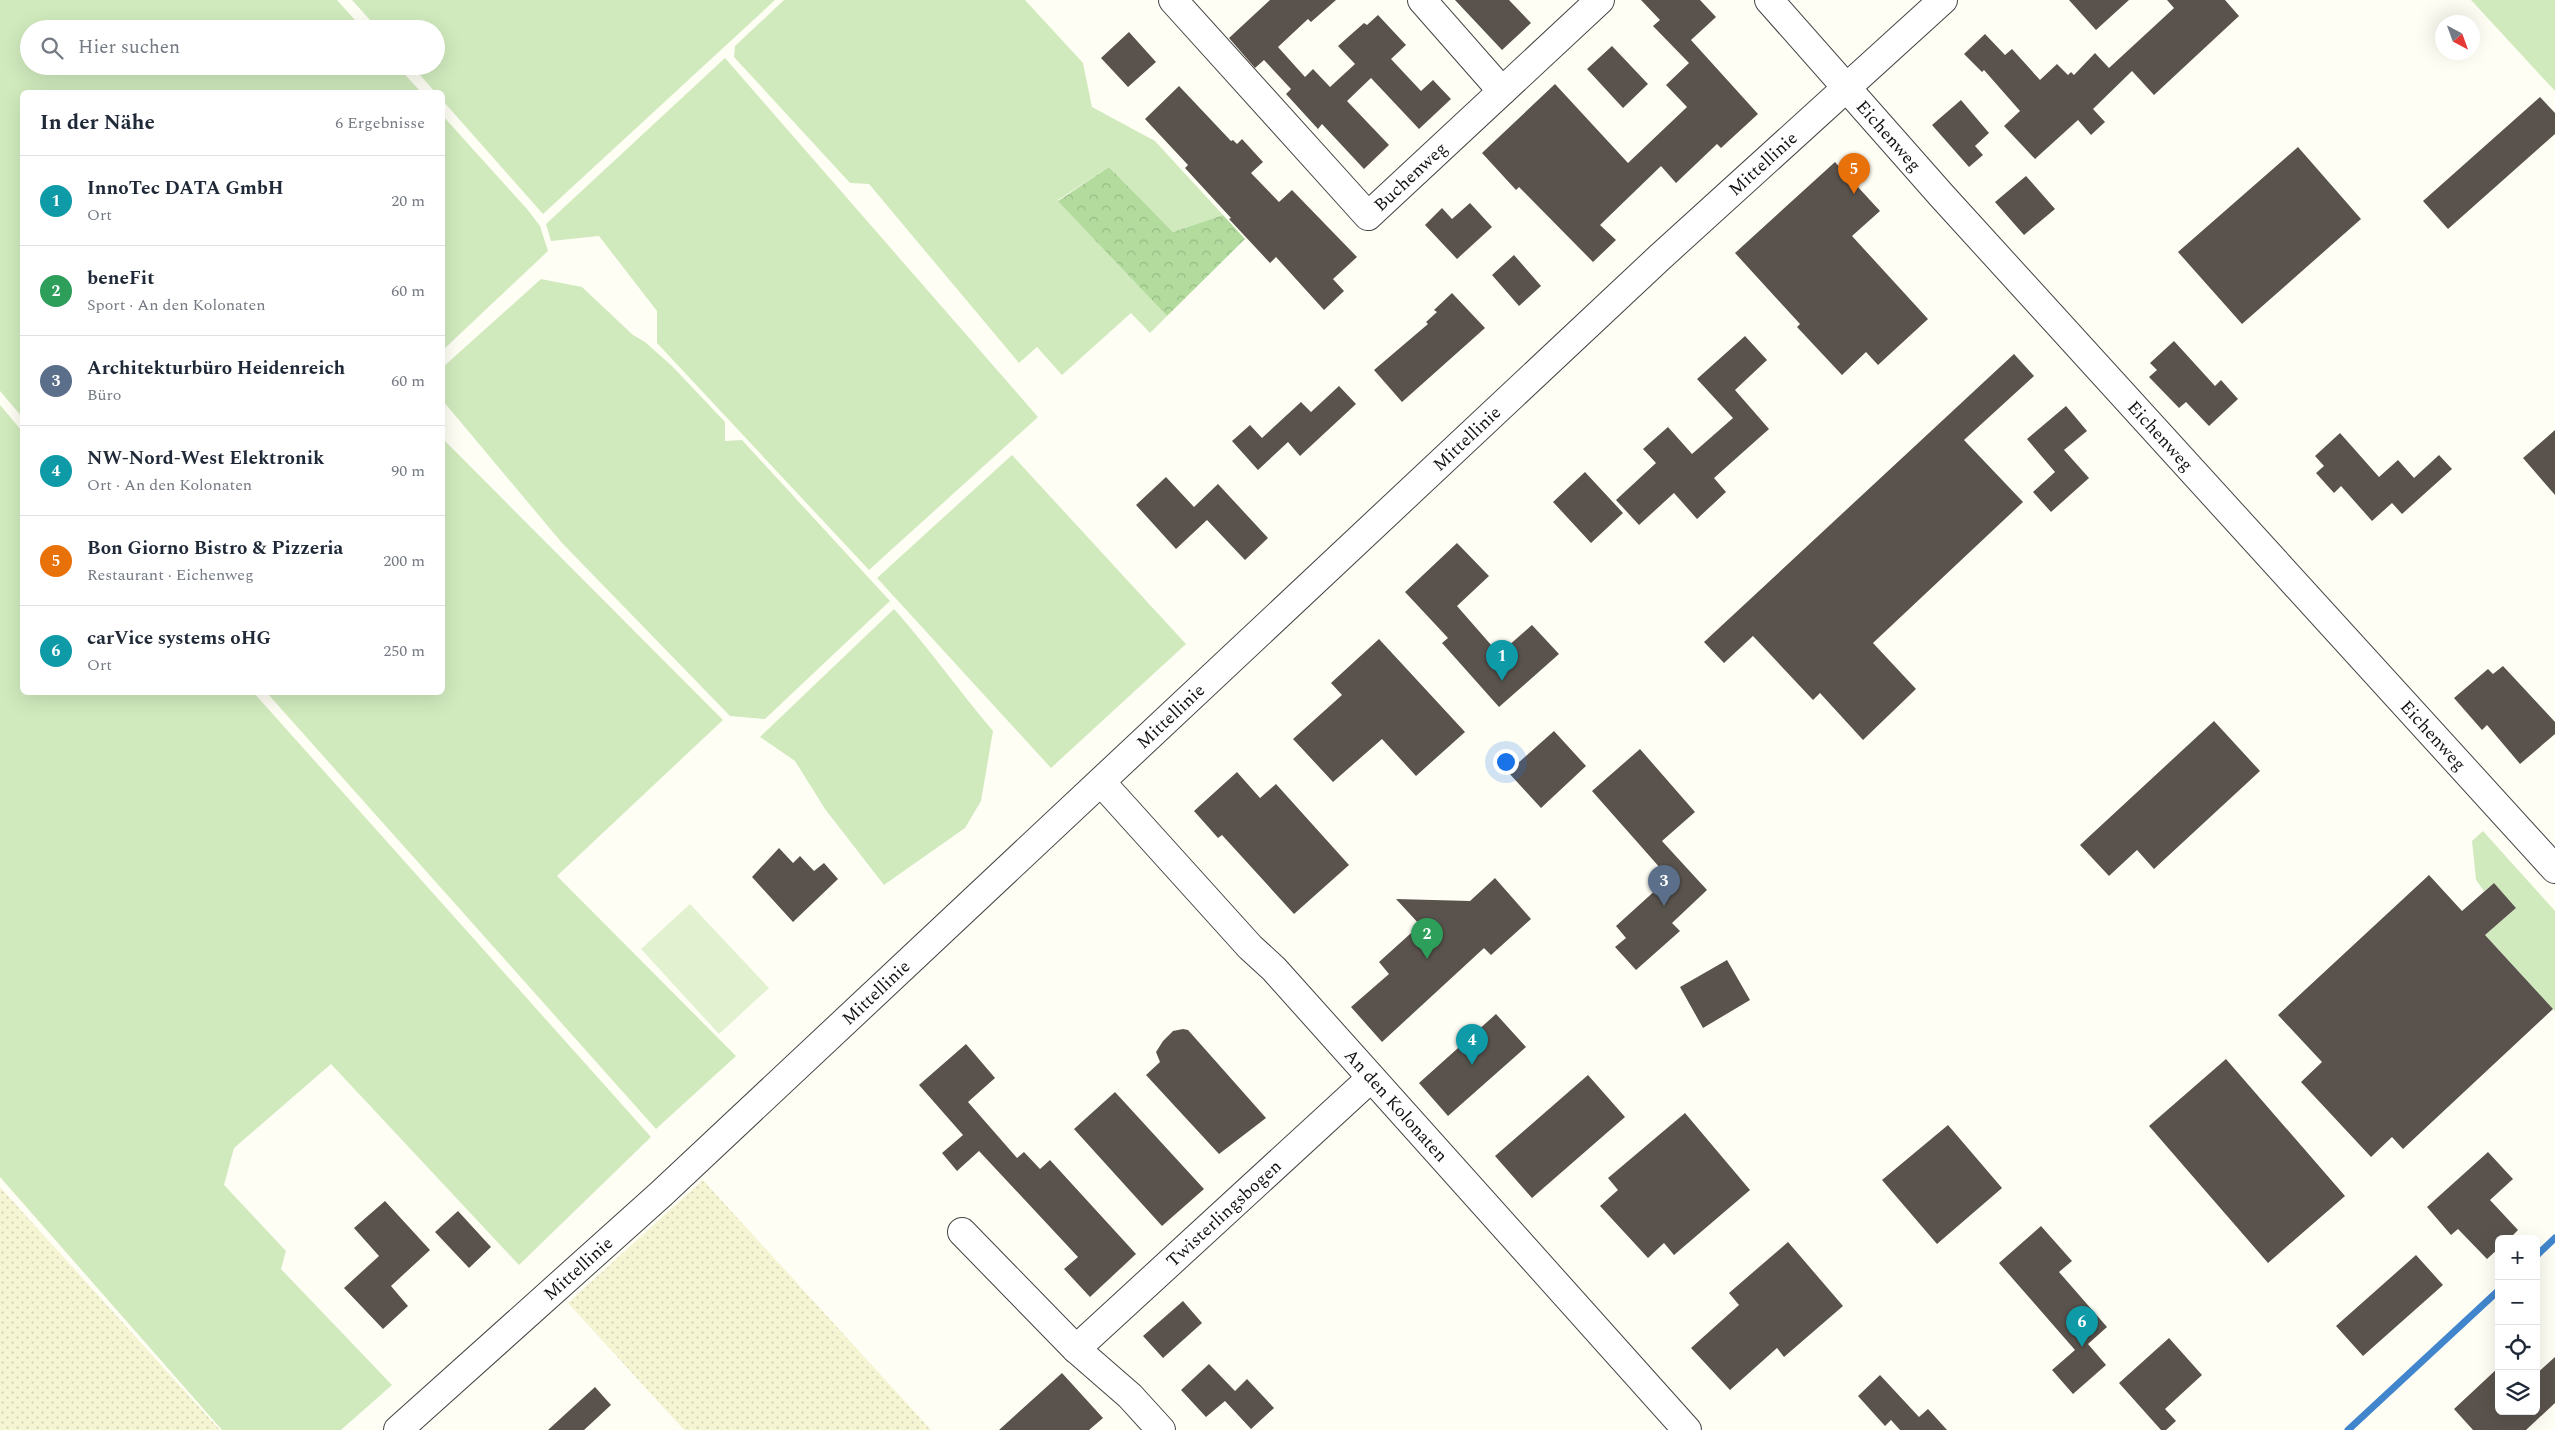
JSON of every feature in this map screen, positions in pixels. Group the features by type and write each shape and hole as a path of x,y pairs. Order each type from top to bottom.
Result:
{"street":[{"name":"Buchenweg","path":"1173,0 1368,216 1600,0"},
{"path":"1422,0 1502,91"},
{"name":"Eichenweg","path":"1769,0 1846,88 2555,869"},
{"name":"Mittellinie","path":"398,1430 661,1194 1659,258 1943,0"},
{"name":"An den Kolonaten","path":"1100,782 1243,940 1279,976 1687,1430"},
{"name":"Twisterlingsbogen","path":"1076,1349 1371,1078"},
{"path":"962,1232 1076,1349 1130,1396 1161,1430"}],"green space":[{"path":"0,0 337,0 355,20 20,20 20,75 405,75 419,90 20,90 20,415 0,391"},
{"path":"352,0 775,0 543,214 445,103 445,90 433,90 420,75 445,75 445,20 370,20"},
{"path":"784,0 1025,0 1083,63 1092,107 1155,141 1223,215 1173,232 1109,167 1058,200 1167,316 1150,333 1131,313 1062,375 1037,347 1019,363 869,184 850,183 734,57 735,46"},
{"path":"2471,0 2555,0 2555,91"},
{"path":"725,58 1038,417 869,570 657,343 657,311 599,236 551,241 546,224"},
{"path":"445,118 527,209 540,226 548,251 445,348"},
{"path":"1109,167 1173,232 1223,215 1245,239 1167,316 1058,201"},
{"path":"541,279 582,287 633,335 645,342 672,366 725,422 725,441 742,440 890,601 765,719 730,716 562,543 445,403 445,365"},
{"path":"0,405 20,429 20,695 256,695 651,1137 519,1265 331,1064 234,1148 224,1185 286,1251 281,1269 392,1385 341,1430 222,1430 0,1177"},
{"path":"445,441 723,720 557,876 736,1056 656,1129 269,695 445,695"},
{"path":"1012,455 1186,644 1051,768 877,578"},
{"path":"894,609 993,731 981,801 965,828 884,885 825,809 795,761 760,737"},
{"path":"2483,831 2555,911 2555,1011 2485,935 2516,908 2494,883 2484,891 2476,880 2472,841"},
{"path":"690,904 769,988 719,1034 641,949"},
{"path":"703,1180 931,1430 684,1430 568,1303"},
{"path":"0,1187 220,1430 0,1430"}],"building":[{"path":"1270,0 1336,0 1311,22 1308,19 1278,47 1305,77 1313,69 1330,87 1355,64 1338,46 1364,23 1367,25 1378,15 1406,45 1391,59 1421,91 1433,80 1451,99 1419,129 1371,78 1347,101 1389,145 1364,169 1322,124 1318,129 1286,94 1291,89 1264,60 1255,68 1229,38"},
{"path":"1455,0 1509,0 1531,23 1502,50"},
{"path":"1641,0 1700,0 1716,17 1691,40 1758,114 1721,148 1717,144 1676,183 1661,166 1600,225 1616,240 1593,262 1519,187 1516,190 1482,153 1555,84 1628,163 1687,107 1666,85 1689,63 1653,26 1660,20"},
{"path":"2069,0 2129,0 2096,30"},
{"path":"2167,0 2225,0 2239,16 2154,95 2132,71 2093,109 2105,122 2091,135 2078,120 2035,159 2004,126 2020,111 1984,70 1982,72 1964,54 1985,34 2005,55 2012,49 2040,80 2057,64 2068,75 2071,72 2074,75 2095,53 2109,68 2174,8"},
{"path":"1129,32 1156,62 1128,87 1101,58"},
{"path":"1612,46 1648,84 1623,108 1587,69"},
{"path":"1179,86 1231,141 1233,140 1237,144 1242,139 1263,162 1251,173 1279,202 1292,190 1357,257 1333,279 1344,291 1324,310 1276,257 1270,263 1185,168 1188,165 1145,119"},
{"path":"2540,97 2555,113 2555,134 2448,229 2423,201"},
{"path":"1961,100 1989,133 1975,146 1983,155 1969,167 1932,125"},
{"path":"2298,147 2361,219 2242,324 2178,252"},
{"path":"1835,162 1880,211 1852,236 1928,319 1878,365 1866,352 1842,375 1797,327 1800,324 1735,253"},
{"path":"2026,176 2055,209 2024,235 1995,202"},
{"path":"1470,203 1492,227 1457,259 1425,225 1442,208 1452,219"},
{"path":"1514,255 1541,286 1519,306 1492,275"},
{"path":"1452,293 1485,328 1402,402 1374,370 1428,324 1426,322 1437,312 1434,310"},
{"path":"1745,336 1767,360 1735,390 1769,429 1714,478 1726,492 1697,519 1674,493 1639,525 1616,500 1656,463 1643,449 1668,427 1692,454 1733,418 1697,379"},
{"path":"2174,341 2215,386 2221,380 2238,399 2209,426 2186,402 2179,408 2149,377 2157,370 2150,363"},
{"path":"2014,354 2034,376 1964,440 2023,502 1873,643 1916,689 1863,740 1820,693 1813,700 1753,636 1724,663 1704,642"},
{"path":"1339,386 1356,404 1300,456 1288,442 1258,470 1232,441 1250,425 1262,438 1301,402 1311,412"},
{"path":"2066,406 2087,431 2064,450 2089,478 2051,512 2033,492 2055,472 2027,439"},
{"path":"2555,430 2555,495 2523,458"},
{"path":"2340,433 2379,477 2398,460 2414,478 2439,455 2452,469 2402,514 2392,503 2372,521 2341,486 2334,493 2316,473 2324,466 2315,456"},
{"path":"1585,472 1623,513 1591,543 1553,502"},
{"path":"1166,477 1194,507 1218,484 1268,538 1245,560 1207,520 1176,549 1136,505"},
{"path":"1457,543 1489,576 1457,606 1499,654 1532,625 1559,654 1499,707 1442,643 1448,638 1405,592"},
{"path":"1379,639 1465,732 1416,776 1382,739 1333,782 1293,739 1342,695 1331,683"},
{"path":"2503,666 2555,722 2555,734 2520,764 2487,725 2482,730 2454,698 2488,669 2493,674"},
{"path":"2214,721 2260,771 2154,869 2137,850 2109,876 2080,845"},
{"path":"1554,731 1586,766 1541,808 1508,772"},
{"path":"1640,749 1695,812 1662,841 1707,890 1672,923 1680,931 1636,970 1615,947 1626,938 1616,926 1669,878 1592,791"},
{"path":"1237,772 1260,798 1276,784 1349,865 1294,914 1222,835 1218,838 1194,811"},
{"path":"779,848 793,863 800,856 814,871 824,863 838,879 793,922 752,877"},
{"path":"2429,875 2462,911 2494,883 2516,908 2485,935 2553,1009 2403,1149 2392,1137 2371,1157 2301,1082 2322,1062 2278,1015"},
{"path":"1495,878 1531,919 1491,955 1484,948 1382,1042 1351,1007 1389,974 1379,962 1420,925 1396,899 1470,901"},
{"path":"1727,960 1750,1000 1703,1028 1680,987"},
{"path":"1496,1014 1526,1047 1448,1116 1419,1083"},
{"path":"1188,1030 1266,1118 1219,1154 1146,1075 1160,1062 1156,1052 1163,1041 1173,1031"},
{"path":"966,1044 995,1078 968,1102 1017,1158 1024,1152 1040,1169 1050,1160 1136,1254 1090,1297 1064,1269 1078,1257 979,1151 957,1171 942,1153 963,1135 919,1085"},
{"path":"2226,1059 2345,1196 2268,1263 2149,1126"},
{"path":"1588,1075 1625,1117 1532,1198 1495,1156"},
{"path":"1115,1092 1204,1189 1162,1226 1074,1129"},
{"path":"1685,1113 1750,1190 1674,1255 1664,1243 1648,1258 1600,1206 1618,1190 1608,1178"},
{"path":"1948,1125 2002,1188 1937,1244 1882,1180"},
{"path":"2488,1152 2513,1179 2490,1200 2518,1230 2513,1235 2495,1235 2495,1252 2487,1259 2458,1229 2451,1235 2427,1207"},
{"path":"385,1201 430,1250 391,1286 408,1306 383,1329 344,1288 379,1256 354,1228"},
{"path":"458,1211 491,1247 469,1268 435,1232"},
{"path":"2041,1226 2072,1261 2059,1272 2107,1327 2088,1344 2106,1365 2073,1394 2052,1370 2075,1350 1999,1263"},
{"path":"1788,1242 1843,1306 1784,1357 1777,1348 1730,1390 1691,1348 1739,1305 1729,1293"},
{"path":"2416,1255 2443,1285 2363,1356 2336,1326"},
{"path":"1183,1301 1202,1323 1163,1358 1143,1336"},
{"path":"2169,1338 2202,1375 2165,1409 2176,1421 2166,1430 2161,1430 2119,1383"},
{"path":"2555,1357 2555,1403 2526,1430 2473,1430 2454,1409 2495,1371 2495,1415 2540,1415 2540,1370"},
{"path":"1209,1364 1235,1391 1247,1379 1274,1408 1251,1429 1225,1401 1206,1417 1181,1390"},
{"path":"1062,1373 1103,1418 1089,1430 999,1430"},
{"path":"1880,1375 1919,1417 1928,1409 1947,1430 1900,1430 1891,1420 1885,1426 1858,1396"},
{"path":"595,1387 611,1405 584,1430 548,1430"}],"waterway":[{"path":"2540,1252 2555,1238"},
{"path":"2348,1430 2495,1294"}],"place":[{"name":"Bon Giorno Bistro & Pizzeria","path":"1854,194"},
{"name":"InnoTec DATA GmbH","path":"1502,681"},
{"name":"Architekturbüro Heidenreich","path":"1664,906"},
{"name":"beneFit","path":"1427,959"},
{"name":"NW-Nord-West Elektronik","path":"1472,1065"},
{"name":"carVice systems oHG","path":"2082,1347"}]}
